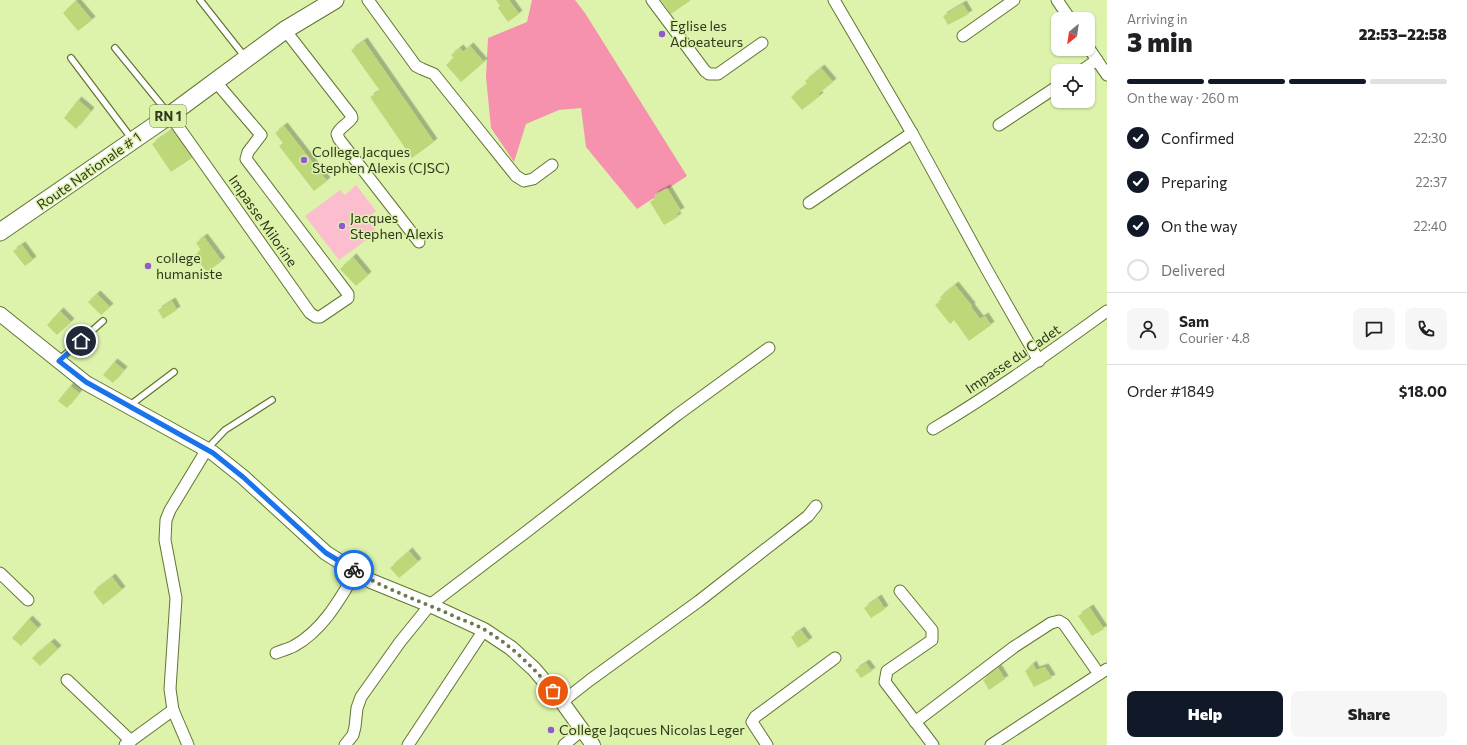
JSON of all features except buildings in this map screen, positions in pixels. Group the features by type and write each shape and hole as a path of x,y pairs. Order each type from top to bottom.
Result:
{"main road":[{"name":"Route Nationale # 1","path":"0,232 170,115 285,30 335,0"}],"street":[{"path":"368,0 416,66 434,74 516,176 524,181 533,179 552,165"},
{"path":"652,0 705,71 709,74 718,74 762,43"},
{"path":"834,0 912,133 1039,361"},
{"path":"964,36 1014,0"},
{"path":"1057,0 1065,12"},
{"path":"285,30 351,115 351,120 339,130 337,134 339,139 419,242"},
{"path":"1094,56 1107,75"},
{"path":"1091,64 1097,60"},
{"name":"Impasse Milorine","path":"170,115 310,313 316,317 320,317 343,302 348,298 348,294 246,159 248,152 261,135 215,81"},
{"path":"999,125 1051,91"},
{"path":"809,203 912,133"},
{"name":"Impasse du Cadet","path":"933,429 1039,361 1107,311"},
{"path":"0,314 86,382 207,449 243,477 326,553 371,581 430,605 484,630 511,648 534,668 562,702 593,745"},
{"path":"345,745 353,735 357,708 361,697 400,642 430,605 677,415 769,348"},
{"path":"188,745 174,710 170,689 176,598 165,540 166,520 170,510 207,449"},
{"path":"562,702 699,601 808,516 816,506"},
{"path":"276,652 294,646 315,630 334,608 356,572"},
{"path":"0,574 28,600"},
{"path":"900,591 932,630 932,640 887,671 885,682 933,745"},
{"path":"915,722 1014,647 1051,623 1059,621 1064,624 1103,672 991,745"},
{"path":"408,745 484,630"},
{"path":"767,745 752,722 755,717 835,658"},
{"path":"67,680 128,743 174,710"},
{"path":"564,745 582,730"}],"lane":[{"path":"200,0 246,59"},
{"path":"115,48 170,115"},
{"path":"71,58 133,141"},
{"path":"59,361 103,321"},
{"path":"129,406 174,372"},
{"path":"207,449 225,430 272,400"}],"shaded area":[{"path":"532,0 575,0 585,13 687,176 637,209 586,147 581,108 559,110 526,124 514,162 491,128 486,77 488,38 527,22"},
{"name":"Jacques Stephen Alexis","path":"356,185 376,211 366,219 377,232 339,260 305,216 340,190 345,195"}],"way so far":[{"path":"354,570 371,581 430,605 484,630 511,648 534,668 553,691"}],"place":[{"name":"Eglise les Adoeateurs","path":"662,34"},
{"name":"College Jacques Stephen Alexis (CJSC)","path":"304,160"},
{"name":"Jacques Stephen Alexis","path":"342,226"},
{"name":"college humaniste","path":"148,266"},
{"name":"College Jaqcues Nicolas Leger","path":"551,730"}],"route":[{"path":"81,341 59,361 86,382 213,453 243,477 326,553 354,570"}]}
